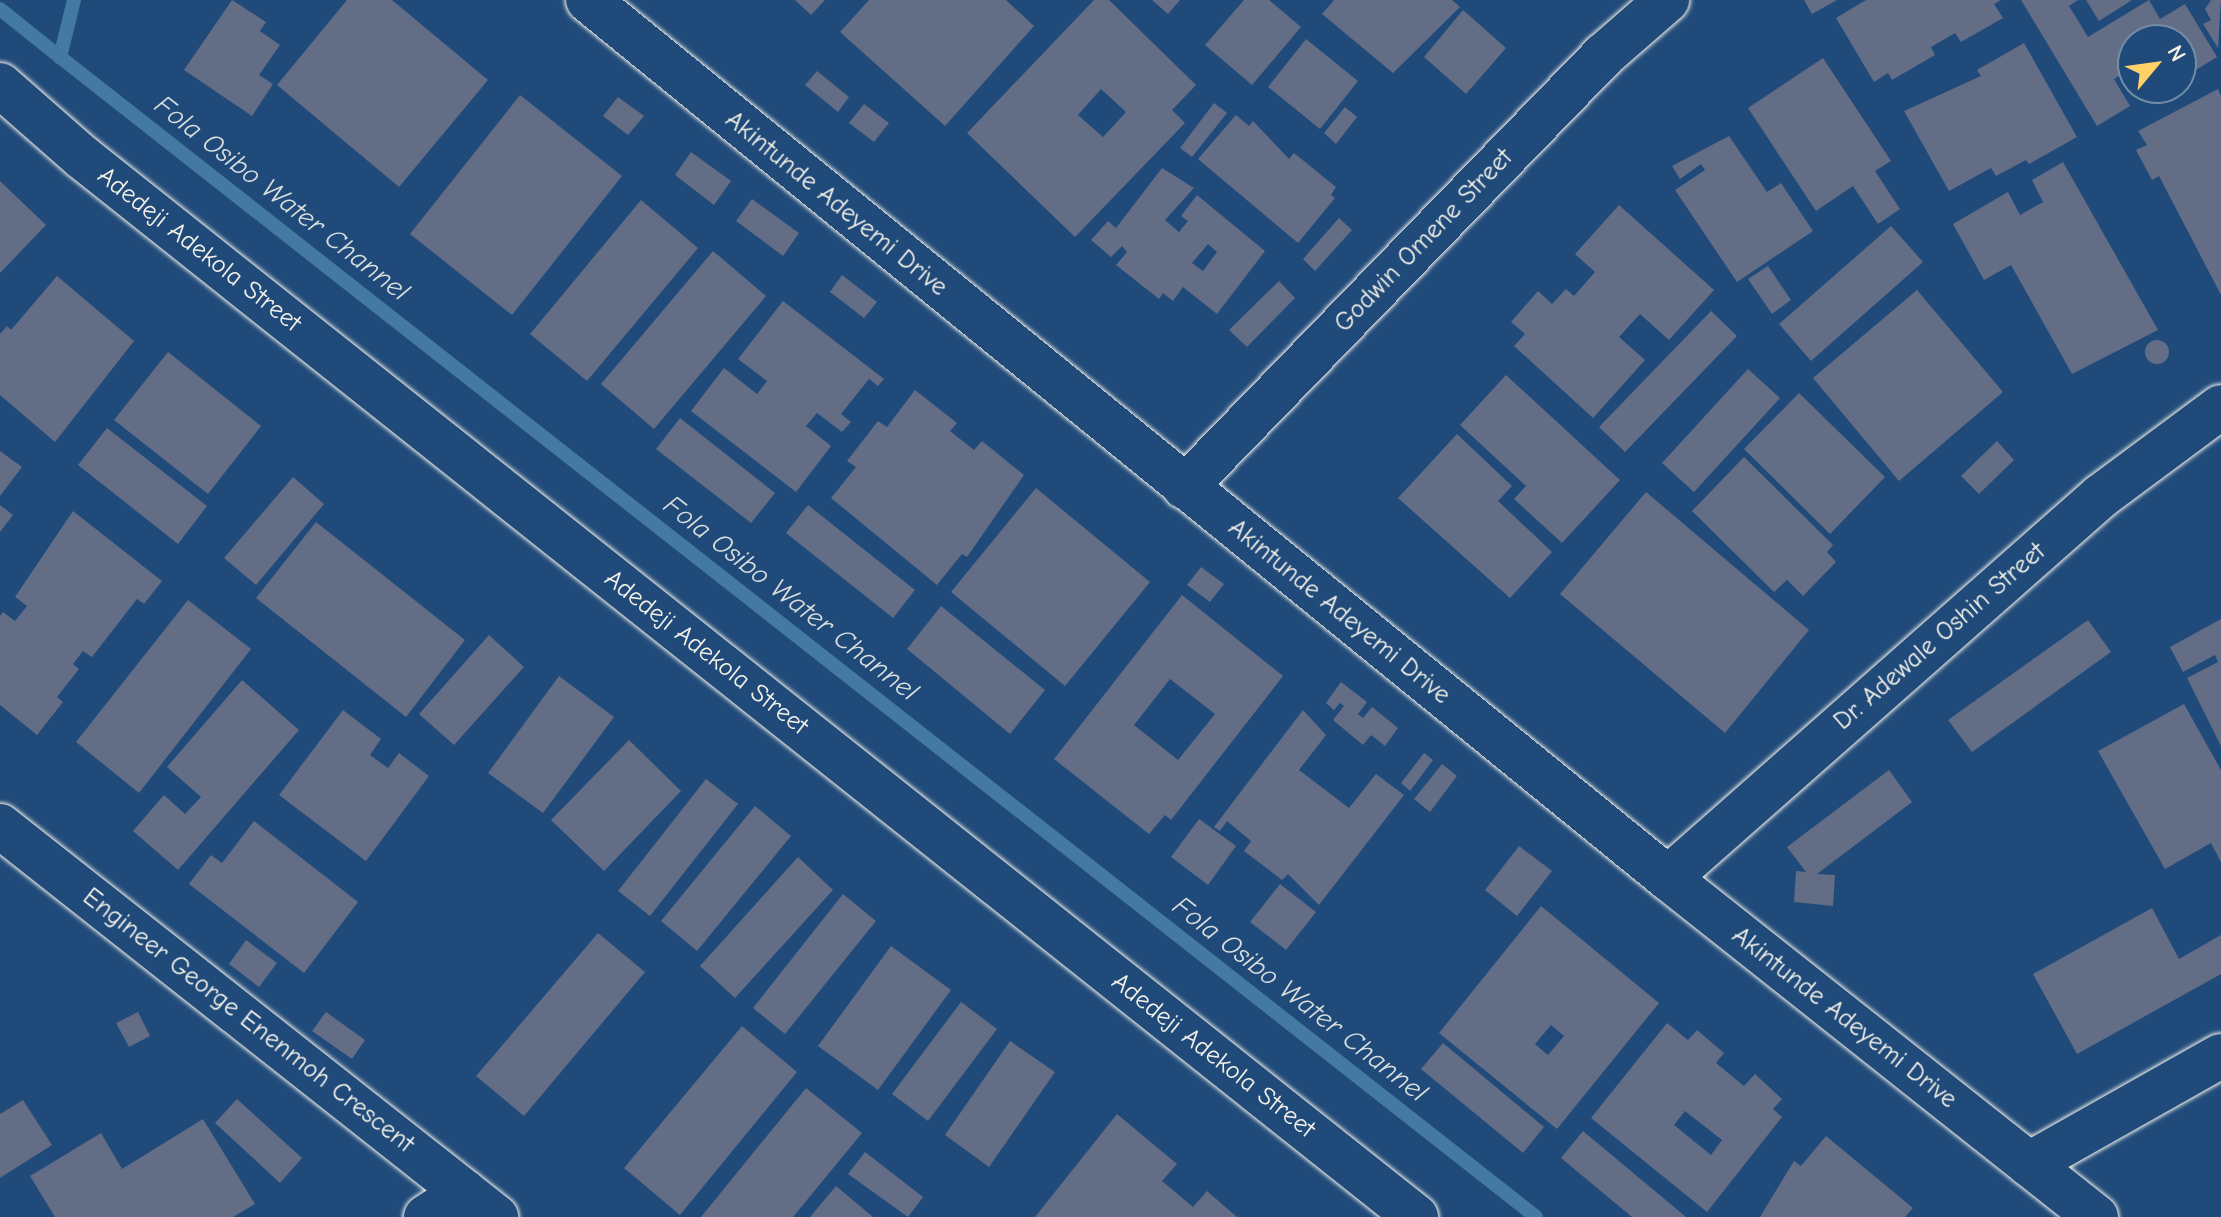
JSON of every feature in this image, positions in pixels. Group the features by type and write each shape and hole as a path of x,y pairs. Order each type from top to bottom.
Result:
{"street":[{"name":"Akintunde Adeyemi Drive","path":"588,0 1668,878 2096,1217"},
{"name":"Godwin Omene Street","path":"1185,487 1604,55 1667,0"},
{"name":"Adedeji Adekola Street","path":"0,85 94,167 1416,1217"},
{"name":"Dr. Adewale Oshin Street","path":"1668,878 2101,496 2221,407"},
{"name":"Engineer George Enenmoh Crescent","path":"0,826 480,1204"},
{"path":"2029,1164 2221,1056"},
{"path":"426,1217 480,1204"}],"building":[{"path":"232,0 266,22 260,31 280,45 259,75 273,84 252,116 184,70"},
{"path":"347,0 392,0 488,80 399,187 277,85"},
{"path":"795,0 825,0 811,15"},
{"path":"869,0 1006,0 1034,26 945,126 840,32"},
{"path":"1094,0 1109,0 1196,85 1172,110 1185,123 1075,237 967,133","holes":["1101,89 1126,112 1103,137 1078,115"]},
{"path":"1152,0 1180,0 1168,14"},
{"path":"1244,0 1269,0 1301,27 1252,85 1205,45"},
{"path":"1334,0 1452,0 1460,7 1393,73 1322,14"},
{"path":"1804,0 1837,0 1812,14"},
{"path":"1866,0 2001,0 1994,4 2003,18 1961,42 1955,33 1931,47 1935,55 1892,80 1888,73 1874,82 1836,18"},
{"path":"2021,0 2078,0 2069,6 2088,37 2149,0 2160,19 2185,4 2217,57 2197,69 2197,24 2117,24 2117,77 2114,79 2117,104 2130,106 2097,126"},
{"path":"2086,0 2132,0 2099,21"},
{"path":"2211,0 2221,0 2218,48 2203,24 2211,20 2205,9"},
{"path":"1463,10 1506,48 1466,94 1424,57"},
{"path":"1306,39 1358,81 1320,129 1268,87"},
{"path":"2024,43 2077,137 2029,164 2026,160 1996,176 1991,168 1949,191 1904,111 1981,76 1977,70"},
{"path":"1823,58 1891,161 1875,171 1900,209 1878,224 1853,186 1816,211 1748,108"},
{"path":"817,71 849,97 838,112 805,85"},
{"path":"2218,89 2221,96 2221,295 2159,176 2152,180 2136,150 2147,145 2138,131 2189,104 2197,104 2197,100"},
{"path":"520,95 622,176 512,315 410,234"},
{"path":"618,97 644,116 628,135 603,116"},
{"path":"1214,103 1227,113 1192,157 1180,148"},
{"path":"864,104 889,123 874,142 849,123"},
{"path":"1345,107 1357,117 1336,144 1324,133"},
{"path":"1236,115 1249,126 1253,121 1289,159 1294,153 1336,187 1331,195 1335,198 1298,243 1198,159"},
{"path":"1729,136 1767,192 1781,183 1813,231 1737,282 1675,190 1705,170 1701,164 1680,179 1672,166"},
{"path":"691,152 731,181 714,205 675,175"},
{"path":"2063,162 2158,330 2072,374 2011,265 1984,280 1953,224 2008,192 2020,215 2043,202 2032,180"},
{"path":"1162,168 1194,188 1165,220 1179,232 1188,221 1181,216 1197,195 1265,251 1217,314 1183,287 1173,301 1163,293 1159,299 1116,265 1127,252 1122,246 1111,257 1091,240 1108,221 1116,228","holes":["1208,244 1217,252 1203,271 1192,263"]},
{"path":"0,181 46,225 0,273"},
{"path":"752,199 799,233 783,256 736,221"},
{"path":"641,200 698,248 587,381 530,334"},
{"path":"1619,205 1714,290 1669,340 1640,314 1619,337 1645,360 1593,418 1514,346 1525,334 1511,322 1538,291 1552,304 1566,289 1574,296 1595,272 1575,254"},
{"path":"1339,218 1352,230 1315,271 1303,259"},
{"path":"1891,226 1923,262 1811,361 1779,324"},
{"path":"713,251 766,296 654,429 601,384"},
{"path":"1768,266 1791,300 1772,314 1748,279"},
{"path":"842,275 877,302 864,318 830,292"},
{"path":"57,276 134,341 55,442 0,395 0,334 7,326 11,330"},
{"path":"1279,281 1295,298 1247,347 1229,330"},
{"path":"1917,290 2003,392 1899,481 1813,378"},
{"path":"783,301 884,379 878,386 869,379 841,414 851,422 842,432 817,413 806,426 831,446 796,492 691,411 724,368 757,394 767,381 738,359"},
{"path":"1711,311 1737,336 1625,452 1599,427"},
{"path":"2157,340 2166,343 2169,352 2166,361 2157,364 2148,361 2145,352 2148,343"},
{"path":"168,352 261,426 208,494 114,420"},
{"path":"1748,369 1780,398 1694,492 1662,463"},
{"path":"1506,375 1620,480 1562,543 1514,499 1526,486 1460,425"},
{"path":"915,390 957,423 950,431 974,450 982,441 1024,475 967,557 962,554 937,585 831,498 856,467 847,461 878,421 887,427"},
{"path":"1799,393 1885,477 1830,534 1744,449"},
{"path":"680,418 775,493 751,523 656,449"},
{"path":"107,428 207,506 178,544 78,465"},
{"path":"1457,434 1512,486 1498,501 1552,552 1510,598 1398,498"},
{"path":"1997,441 2014,460 1979,494 1961,476"},
{"path":"0,451 22,467 0,496"},
{"path":"1744,457 1833,545 1827,552 1836,562 1803,596 1787,580 1774,592 1692,511"},
{"path":"293,477 324,504 256,585 224,558"},
{"path":"1036,488 1150,582 1065,686 951,592"},
{"path":"1646,492 1809,630 1725,733 1560,594"},
{"path":"0,505 13,515 0,532"},
{"path":"808,505 915,590 893,618 786,533"},
{"path":"73,511 162,581 144,604 137,599 92,657 83,651 73,664 79,669 57,697 63,702 37,735 0,705 0,616 3,612 15,621 27,606 15,597"},
{"path":"316,522 465,640 406,717 256,598"},
{"path":"1201,567 1224,584 1210,602 1187,585"},
{"path":"1182,595 1283,676 1171,820 1165,815 1149,834 1054,759","holes":["1170,679 1215,714 1178,760 1134,725"]},
{"path":"188,600 251,649 139,793 76,742"},
{"path":"941,606 1045,690 1010,734 907,649"},
{"path":"2221,619 2221,746 2187,678 2218,662 2215,655 2183,672 2170,647"},
{"path":"2088,620 2111,652 1972,752 1948,720"},
{"path":"489,635 524,667 454,745 419,714"},
{"path":"559,676 614,717 543,813 488,773"},
{"path":"242,680 299,730 178,870 133,831 164,795 185,814 201,797 167,767"},
{"path":"1341,682 1367,702 1358,714 1363,718 1372,707 1398,728 1385,746 1371,735 1363,745 1333,720 1344,706 1340,703 1334,710 1326,703"},
{"path":"2184,704 2221,770 2221,862 2211,843 2165,869 2098,751"},
{"path":"343,710 381,739 370,755 388,768 399,753 429,776 366,861 279,795"},
{"path":"1303,710 1326,735 1299,770 1349,808 1376,774 1404,795 1319,905 1288,874 1282,880 1244,851 1251,841 1227,821 1220,831 1214,827"},
{"path":"629,740 681,791 604,871 551,820"},
{"path":"1424,753 1433,760 1410,791 1401,783"},
{"path":"1442,764 1457,776 1430,812 1414,799"},
{"path":"1889,770 1912,802 1817,874 1835,875 1833,906 1794,902 1796,871 1806,872 1787,847"},
{"path":"706,779 738,804 650,916 618,891"},
{"path":"755,806 791,836 697,951 661,921"},
{"path":"1199,819 1236,846 1208,885 1171,857"},
{"path":"254,821 358,902 304,973 189,884 211,855 222,863"},
{"path":"1519,846 1552,871 1517,916 1485,890"},
{"path":"798,857 833,890 735,998 700,966"},
{"path":"1280,884 1316,912 1286,950 1250,922"},
{"path":"843,894 876,921 785,1034 753,1008"},
{"path":"1541,906 1659,1003 1557,1129 1439,1033","holes":["1551,1025 1564,1036 1548,1055 1535,1044"]},
{"path":"2152,908 2179,959 2221,935 2221,974 2077,1054 2033,974"},
{"path":"598,933 645,972 524,1116 476,1076"},
{"path":"246,940 277,963 259,987 229,964"},
{"path":"891,946 951,990 878,1090 818,1046"},
{"path":"961,1002 997,1029 928,1121 892,1094"},
{"path":"138,1012 150,1036 129,1047 116,1023"},
{"path":"326,1012 365,1040 352,1059 312,1031"},
{"path":"1667,1023 1688,1040 1697,1030 1724,1053 1716,1063 1744,1086 1755,1074 1782,1099 1773,1109 1782,1117 1707,1212 1591,1118","holes":["1685,1111 1722,1140 1711,1155 1674,1125"]},
{"path":"742,1026 797,1072 680,1215 624,1168"},
{"path":"1010,1041 1055,1072 989,1167 945,1135"},
{"path":"1443,1043 1544,1127 1523,1153 1421,1069"},
{"path":"806,1088 862,1133 793,1217 701,1217"},
{"path":"237,1099 302,1158 280,1183 215,1123"},
{"path":"23,1100 52,1145 0,1178 0,1114"},
{"path":"1117,1114 1177,1164 1162,1181 1193,1207 1207,1191 1237,1217 1035,1217"},
{"path":"203,1119 255,1204 233,1217 55,1217 30,1176 101,1133 122,1169"},
{"path":"1583,1131 1686,1217 1632,1217 1561,1158"},
{"path":"1826,1136 1913,1208 1905,1217 1760,1217 1794,1161 1801,1166"},
{"path":"865,1152 923,1197 908,1217 848,1174"},
{"path":"836,1186 873,1217 810,1217"}],"waterway":[{"name":"Fola Osibo Water Channel","path":"74,0 60,57 1536,1217"},
{"path":"0,9 60,57"}]}
